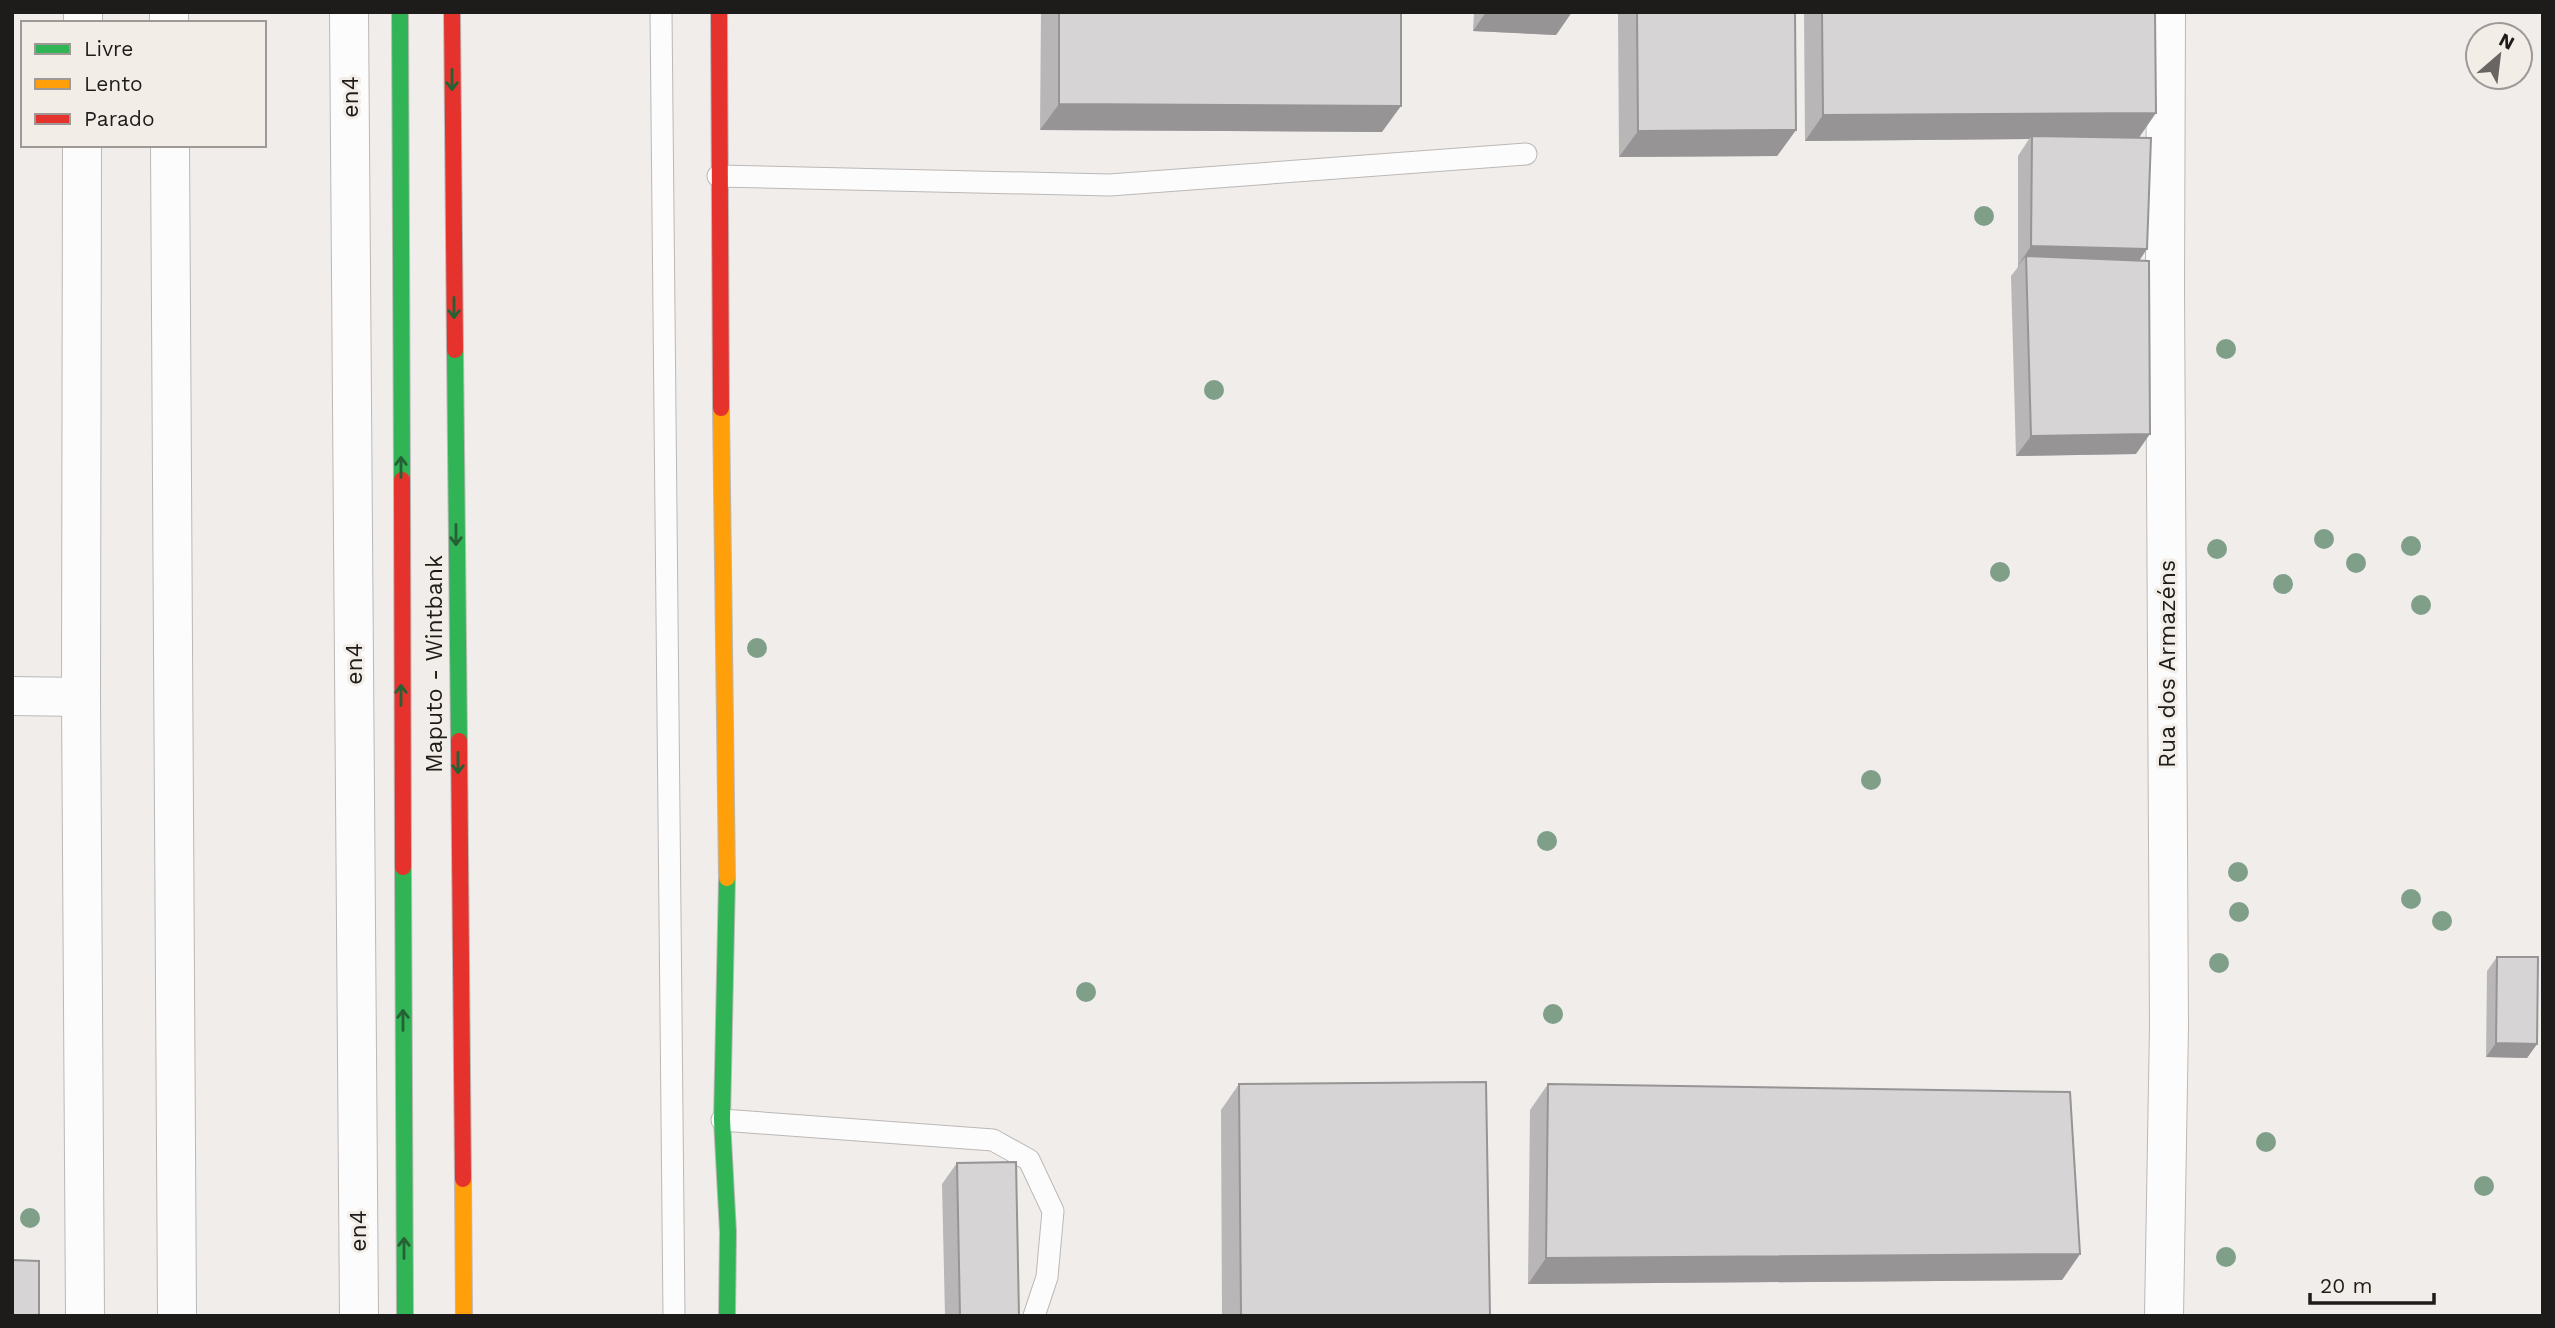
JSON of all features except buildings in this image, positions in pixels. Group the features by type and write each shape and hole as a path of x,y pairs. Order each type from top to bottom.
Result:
{"main road":[{"name":"Maputo - Wintbank","path":"400,12 405,1316"},
{"name":"Maputo - Wintbank","path":"452,12 464,1316"},
{"path":"719,12 718,176 727,913 722,1120 728,1232 727,1316"}],"street":[{"name":"en4","path":"349,12 359,1316"},
{"name":"Rua dos Armazéns","path":"2164,1316 2169,1026 2166,12"},
{"path":"82,147 80,697 85,1316"},
{"path":"170,147 177,1316"},
{"path":"12,696 80,697"}],"lane":[{"path":"661,12 674,1316"},
{"path":"718,176 1110,185 1526,154"},
{"path":"722,1120 993,1140 1029,1160 1053,1210 1047,1277 1034,1316"}],"traffic: fast":[{"path":"400,12 402,480"},
{"path":"455,350 459,741"},
{"path":"403,867 405,1316"},
{"path":"727,878 722,1120 728,1232 727,1316"}],"traffic: slow":[{"path":"721,408 727,878"},
{"path":"463,1179 464,1316"}],"traffic: jam":[{"path":"452,12 455,350"},
{"path":"719,12 721,408"},
{"path":"402,480 403,867"},
{"path":"459,741 463,1179"}]}
